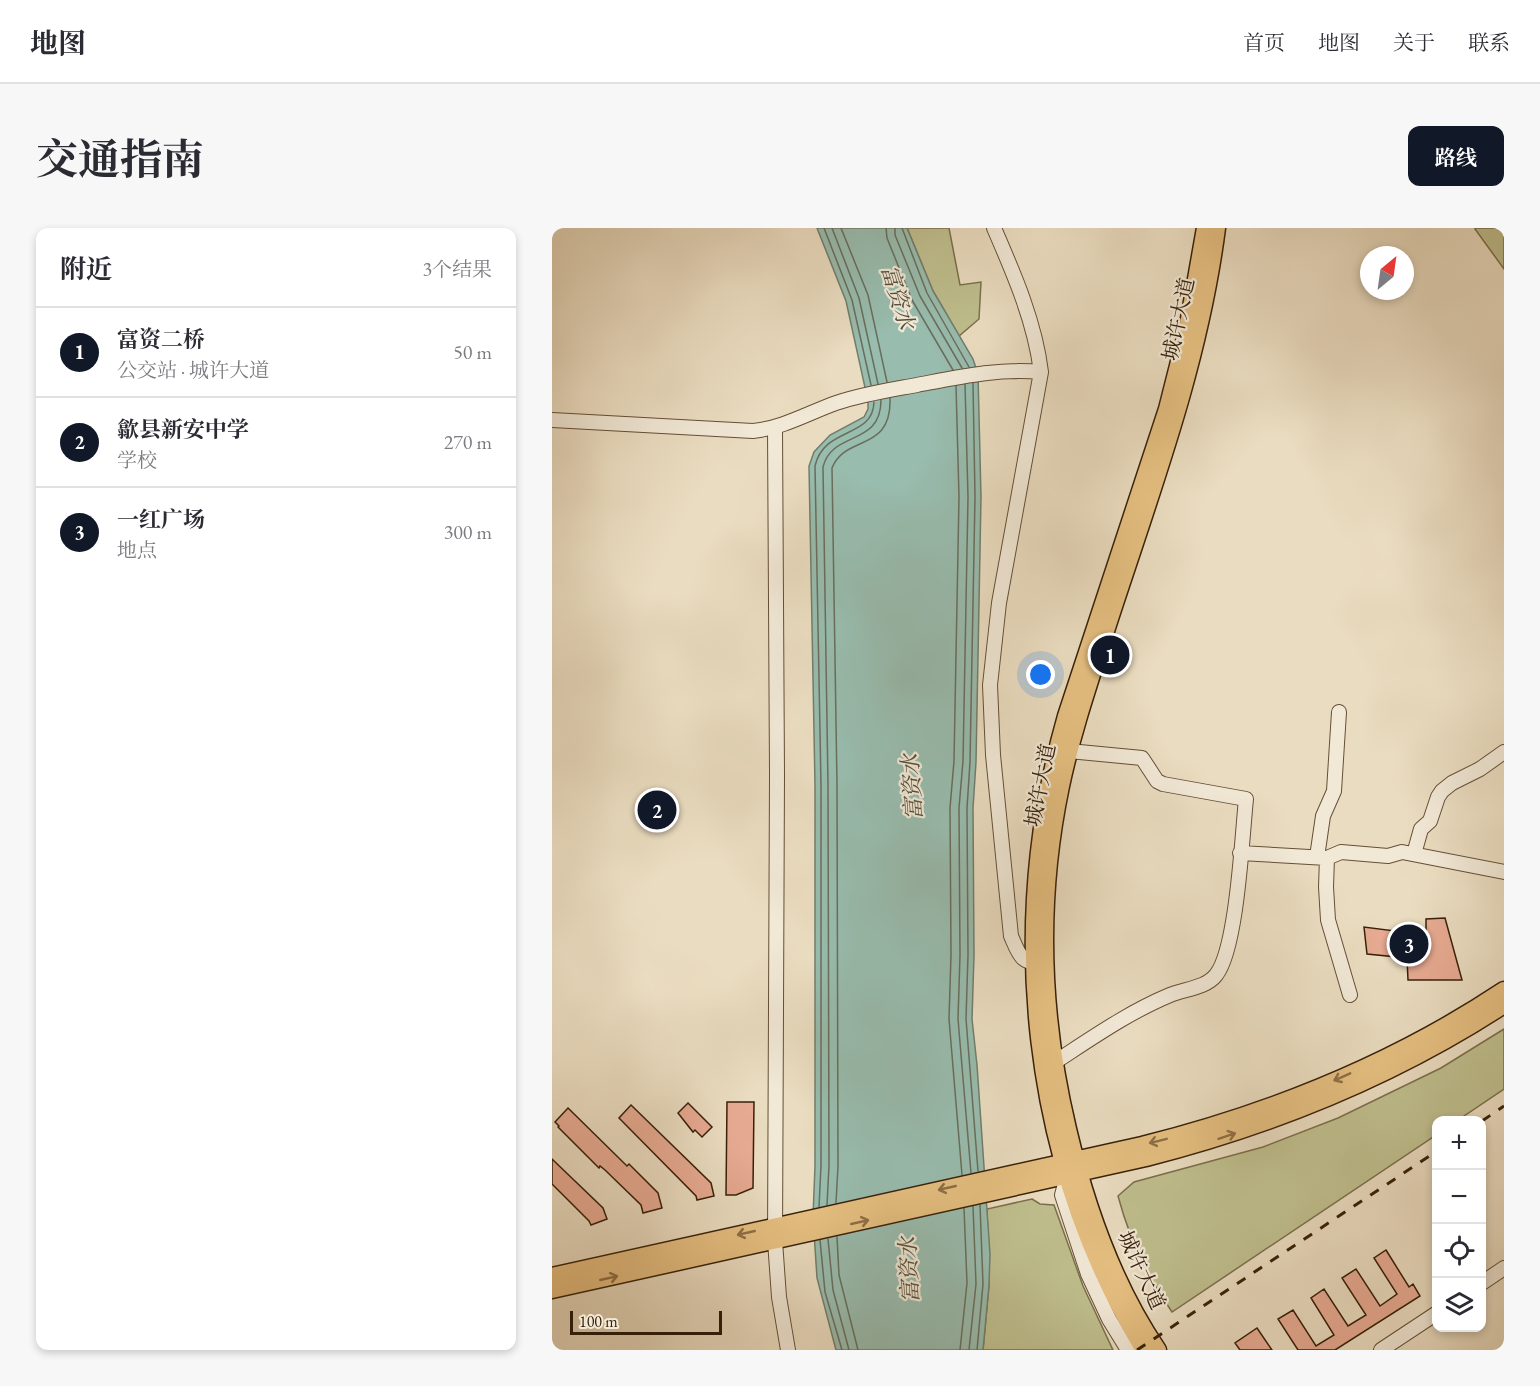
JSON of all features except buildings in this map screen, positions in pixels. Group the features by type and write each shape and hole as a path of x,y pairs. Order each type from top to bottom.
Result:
{"main road":[{"name":"城许大道","path":"1144,1350 1121,1312 1099,1265 1072,1168 1039,964 1034,913 1039,848 1053,763 1073,693 1167,409 1194,298 1205,228"},
{"name":"城许大道","path":"1158,1350 1120,1284 1051,1111 1039,1041 1039,964 1060,789 1069,752 1178,412 1206,301 1217,228"},
{"path":"1072,1168 1208,1127 1306,1092 1413,1044 1504,990"},
{"path":"552,1290 803,1227 1072,1168 1146,1158 1212,1140 1311,1105 1419,1055 1504,1005"},
{"path":"552,1276 775,1234"}],"street":[{"path":"994,228 1030,323 1039,354 1041,372 999,603 992,656 990,708 1011,936 1020,957 1039,964"},
{"path":"552,420 753,432 775,428 862,396 980,373 1018,370 1041,372"},
{"path":"775,428 777,706 775,1234 779,1297 788,1350"},
{"path":"1339,712 1334,790 1323,816 1322,858 1328,920 1350,995"},
{"path":"1054,1062 1141,1009 1179,991 1200,986 1215,977 1222,965 1231,936 1246,799 1163,784 1157,781 1142,758 1069,752"},
{"path":"1414,854 1421,829 1430,822 1438,796 1442,791 1504,752"},
{"path":"1240,853 1322,858 1341,852 1388,856 1402,852 1504,872"},
{"path":"1072,1168 1062,1196 1088,1274 1109,1319 1128,1350"},
{"path":"1486,1280 1504,1268"},
{"path":"1381,1350 1432,1316"}],"shaded area":[{"path":"907,228 949,228 960,285 981,282 979,319 959,336 933,291"},
{"path":"1504,228 1504,269 1475,229"},
{"path":"1504,1029 1504,1089 1464,1116 1432,1116 1432,1138 1172,1312 1140,1256 1118,1196 1134,1182 1263,1147 1338,1118 1441,1068"},
{"path":"1032,1199 1040,1204 1054,1205 1083,1286 1113,1350 983,1350 989,1285 987,1209"}],"water":[{"name":"富资水","path":"817,228 907,228 933,291 973,359 978,374 981,497 976,762 973,808 972,1019 990,1254 983,1350 836,1350 817,1278 813,1217 815,785 809,466 814,452 830,435 864,417 868,409 868,401 846,301"}],"railway":[{"path":"1486,1118 1504,1106"},
{"path":"1137,1350 1432,1154"}],"place":[{"name":"富资二桥","path":"1110,655"},
{"name":"歙县新安中学","path":"657,810"},
{"name":"一红广场","path":"1409,944"}]}
